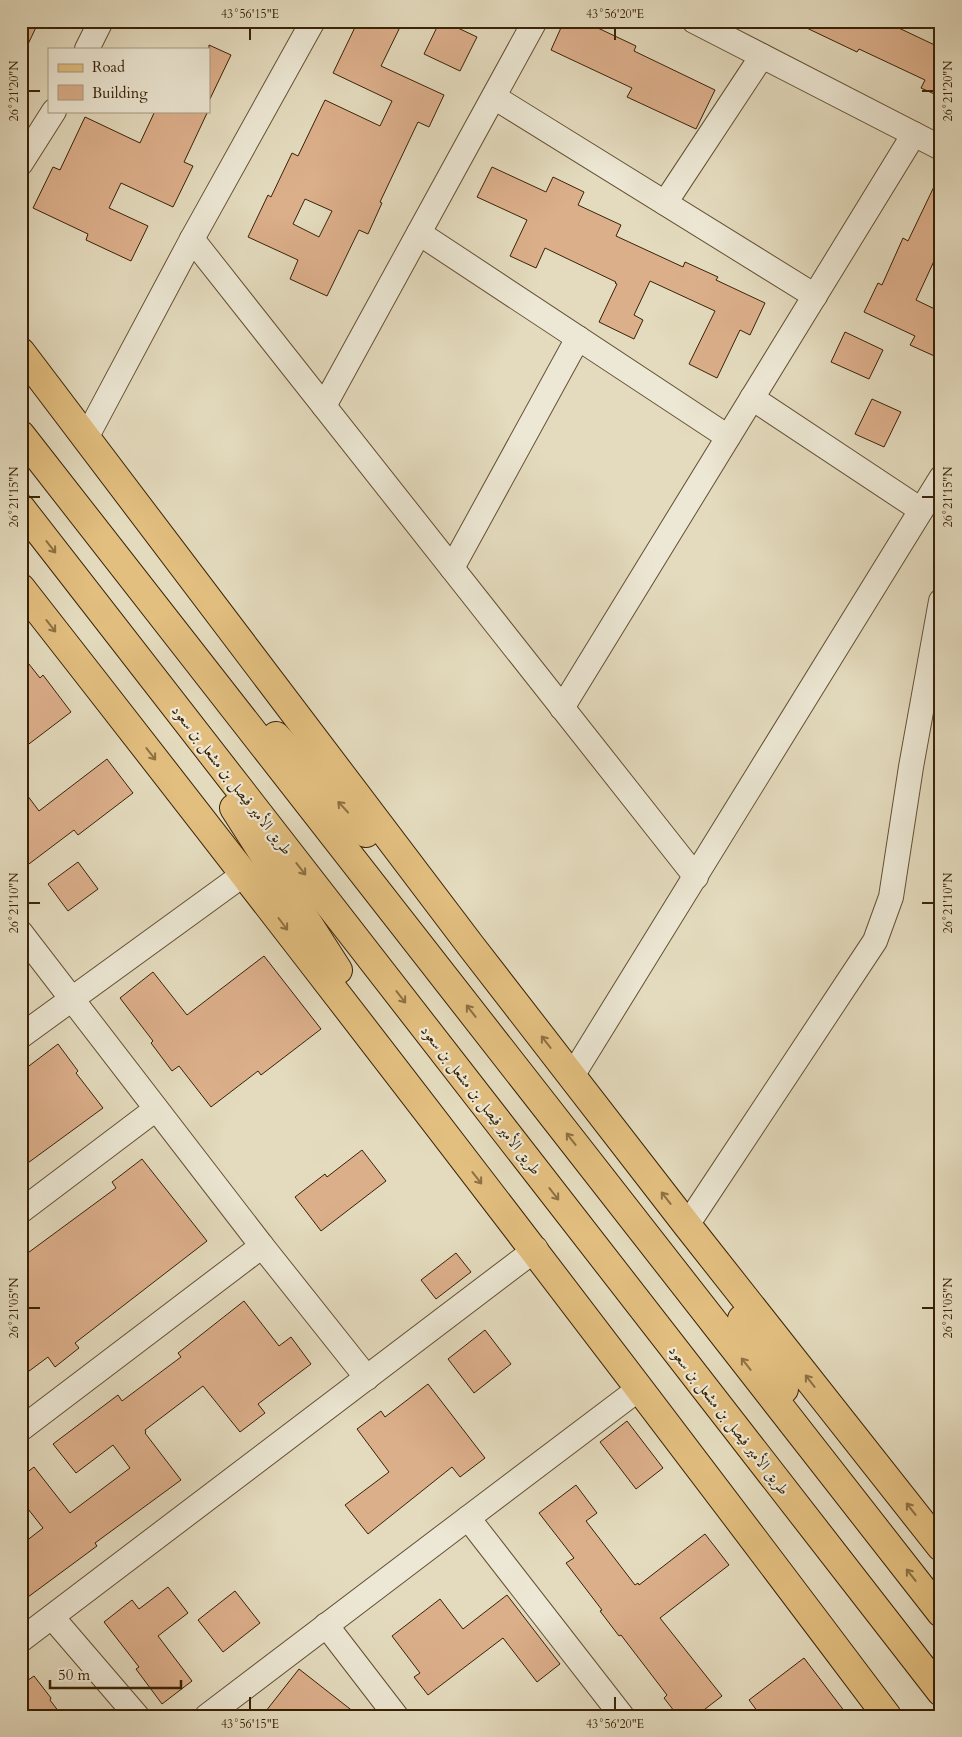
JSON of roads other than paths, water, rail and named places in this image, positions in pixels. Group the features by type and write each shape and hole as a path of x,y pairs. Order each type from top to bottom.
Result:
{"main road":[{"path":"21,352 471,946 941,1547"},
{"path":"21,435 941,1613"},
{"name":"طريق الأمير فيصل بن مشعل بن سعود","path":"21,508 941,1692"},
{"path":"21,588 535,1250 887,1716"},
{"path":"154,606 471,946"},
{"path":"132,652 461,1157"},
{"path":"687,1224 841,1485"}],"street":[{"path":"88,48 101,21"},
{"path":"86,438 192,238 314,21"},
{"path":"324,406 535,21"},
{"path":"694,21 941,148"},
{"path":"665,203 762,56"},
{"path":"494,97 815,296"},
{"path":"21,163 53,112"},
{"path":"562,708 914,134"},
{"path":"419,233 728,437"},
{"path":"192,238 696,877"},
{"path":"452,568 578,338"},
{"path":"752,398 921,510"},
{"path":"572,1076 941,478"},
{"path":"687,1224 875,941 891,897 911,767 941,601"},
{"path":"21,1036 244,874"},
{"path":"21,933 262,1246 367,1378"},
{"path":"21,1211 156,1108"},
{"path":"21,1429 262,1246"},
{"path":"21,1640 535,1250"},
{"path":"207,1716 640,1388"},
{"path":"468,1518 622,1716"},
{"path":"52,1617 137,1716"},
{"path":"326,1625 396,1716"}]}
